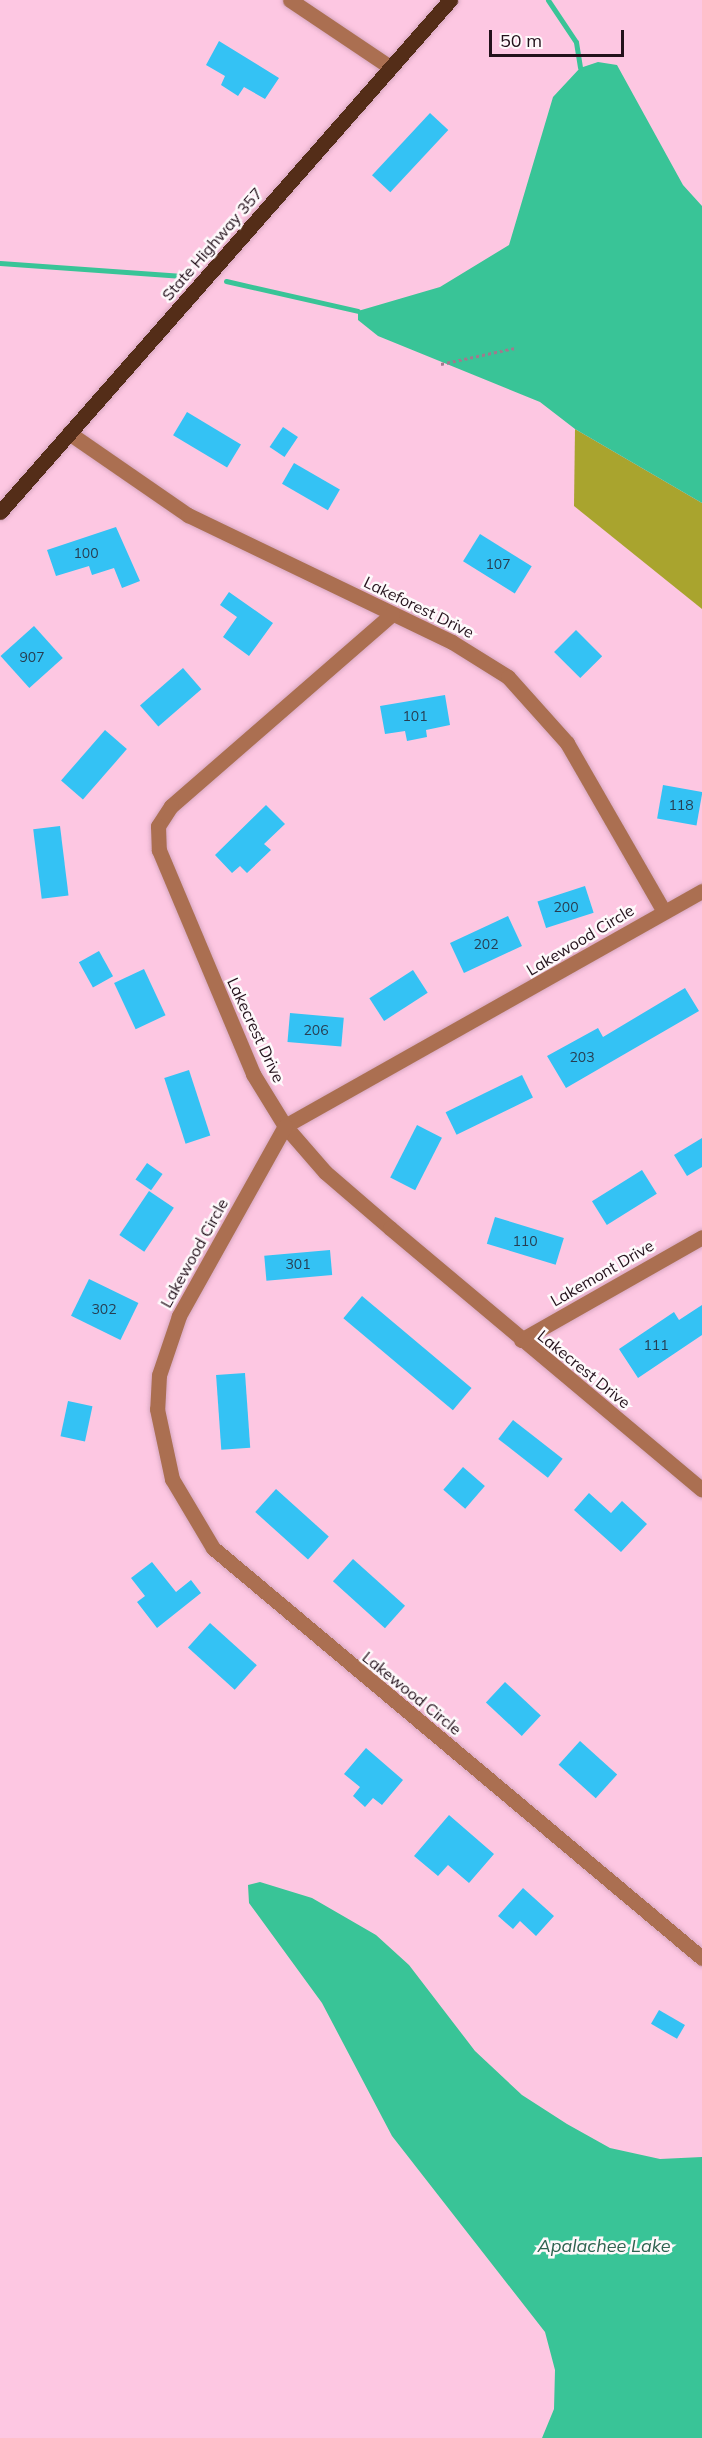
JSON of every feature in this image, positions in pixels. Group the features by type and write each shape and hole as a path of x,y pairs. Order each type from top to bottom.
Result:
{"main road":[{"name":"State Highway 357","path":"0,512 450,0"}],"street":[{"path":"290,0 390,67"},
{"name":"Lakeforest Drive","path":"69,434 188,515 480,659 541,707 663,910"},
{"name":"Lakecrest Drive","path":"392,614 171,806 158,826 159,850 253,1074 285,1126 325,1172 520,1340 702,1490"},
{"name":"Lakewood Circle","path":"702,891 663,910 449,1038 285,1126 194,1285 162,1365 158,1427 183,1504 232,1568 702,1958"},
{"name":"Lakemont Drive","path":"520,1340 702,1237"}],"path":[{"path":"441,364 515,348"}],"shaded area":[{"path":"575,429 702,503 702,609 574,506"}],"water":[{"path":"598,62 617,65 683,185 702,206 702,503 575,429 540,402 378,336 358,320 358,311 440,287 509,245 553,97 580,68"},
{"name":"Apalachee Lake","path":"260,1882 312,1898 376,1935 409,1965 475,2051 522,2095 567,2124 610,2148 660,2159 702,2157 702,2438 542,2438 554,2409 555,2370 545,2332 392,2136 322,2003 249,1903 248,1885"}],"building":[{"path":"219,41 279,78 265,99 244,87 238,96 221,85 225,76 206,65"},
{"path":"430,113 448,130 390,192 372,175"},
{"path":"187,412 241,444 227,468 173,435"},
{"path":"283,427 298,437 285,457 270,447"},
{"path":"294,463 340,489 328,510 282,484"},
{"path":"116,527 140,581 122,588 114,568 92,575 89,566 56,576 47,550"},
{"path":"480,534 532,566 515,593 463,561"},
{"path":"229,592 273,623 249,656 223,637 237,617 220,605"},
{"path":"34,626 63,658 29,688 1,656"},
{"path":"576,630 602,656 580,678 554,652"},
{"path":"183,668 201,689 158,727 140,705"},
{"path":"445,695 450,725 426,730 427,737 407,741 405,731 385,734 380,706"},
{"path":"105,730 127,749 83,800 61,781"},
{"path":"663,785 702,792 696,825 657,818"},
{"path":"266,805 285,824 264,844 271,850 247,873 240,866 232,873 215,855"},
{"path":"60,826 69,895 42,899 33,829"},
{"path":"585,886 594,913 546,928 537,901"},
{"path":"508,916 522,946 464,973 450,943"},
{"path":"99,951 113,976 93,988 79,962"},
{"path":"144,969 166,1015 136,1029 114,983"},
{"path":"413,970 428,993 384,1021 369,998"},
{"path":"685,988 699,1011 566,1088 547,1056 598,1028 603,1037"},
{"path":"290,1013 344,1018 341,1047 287,1042"},
{"path":"189,1070 210,1136 186,1144 164,1078"},
{"path":"522,1075 533,1097 457,1135 446,1112"},
{"path":"417,1125 442,1138 415,1190 390,1178"},
{"path":"702,1138 702,1167 687,1176 674,1155"},
{"path":"147,1163 163,1174 151,1190 136,1179"},
{"path":"642,1170 657,1194 607,1225 592,1201"},
{"path":"149,1191 174,1208 144,1252 119,1235"},
{"path":"495,1217 564,1238 556,1265 487,1244"},
{"path":"330,1250 332,1275 266,1281 264,1256"},
{"path":"89,1279 138,1303 120,1340 71,1316"},
{"path":"362,1296 472,1388 453,1410 343,1318"},
{"path":"702,1305 702,1335 638,1378 619,1349 674,1312 679,1320"},
{"path":"245,1373 250,1448 221,1450 216,1375"},
{"path":"68,1401 92,1406 85,1441 61,1436"},
{"path":"513,1420 563,1459 548,1478 498,1439"},
{"path":"463,1467 485,1486 465,1509 443,1490"},
{"path":"276,1489 329,1537 308,1560 255,1512"},
{"path":"589,1493 611,1513 622,1501 647,1524 621,1552 574,1510"},
{"path":"353,1559 405,1606 385,1628 333,1581"},
{"path":"152,1562 176,1592 191,1580 201,1593 157,1628 137,1602 145,1596 131,1578"},
{"path":"210,1623 257,1665 235,1690 188,1648"},
{"path":"505,1682 541,1715 522,1736 486,1702"},
{"path":"580,1741 617,1774 596,1798 559,1765"},
{"path":"366,1748 403,1780 382,1805 373,1798 365,1807 353,1796 360,1787 344,1774"},
{"path":"449,1815 494,1854 469,1883 448,1865 438,1876 414,1856"},
{"path":"523,1888 554,1916 536,1936 520,1921 513,1929 498,1916"},
{"path":"659,2010 685,2025 677,2039 651,2024"}],"waterway":[{"path":"548,0 576,42 580,68"},
{"path":"0,263 183,276"},
{"path":"226,281 358,311"}]}
